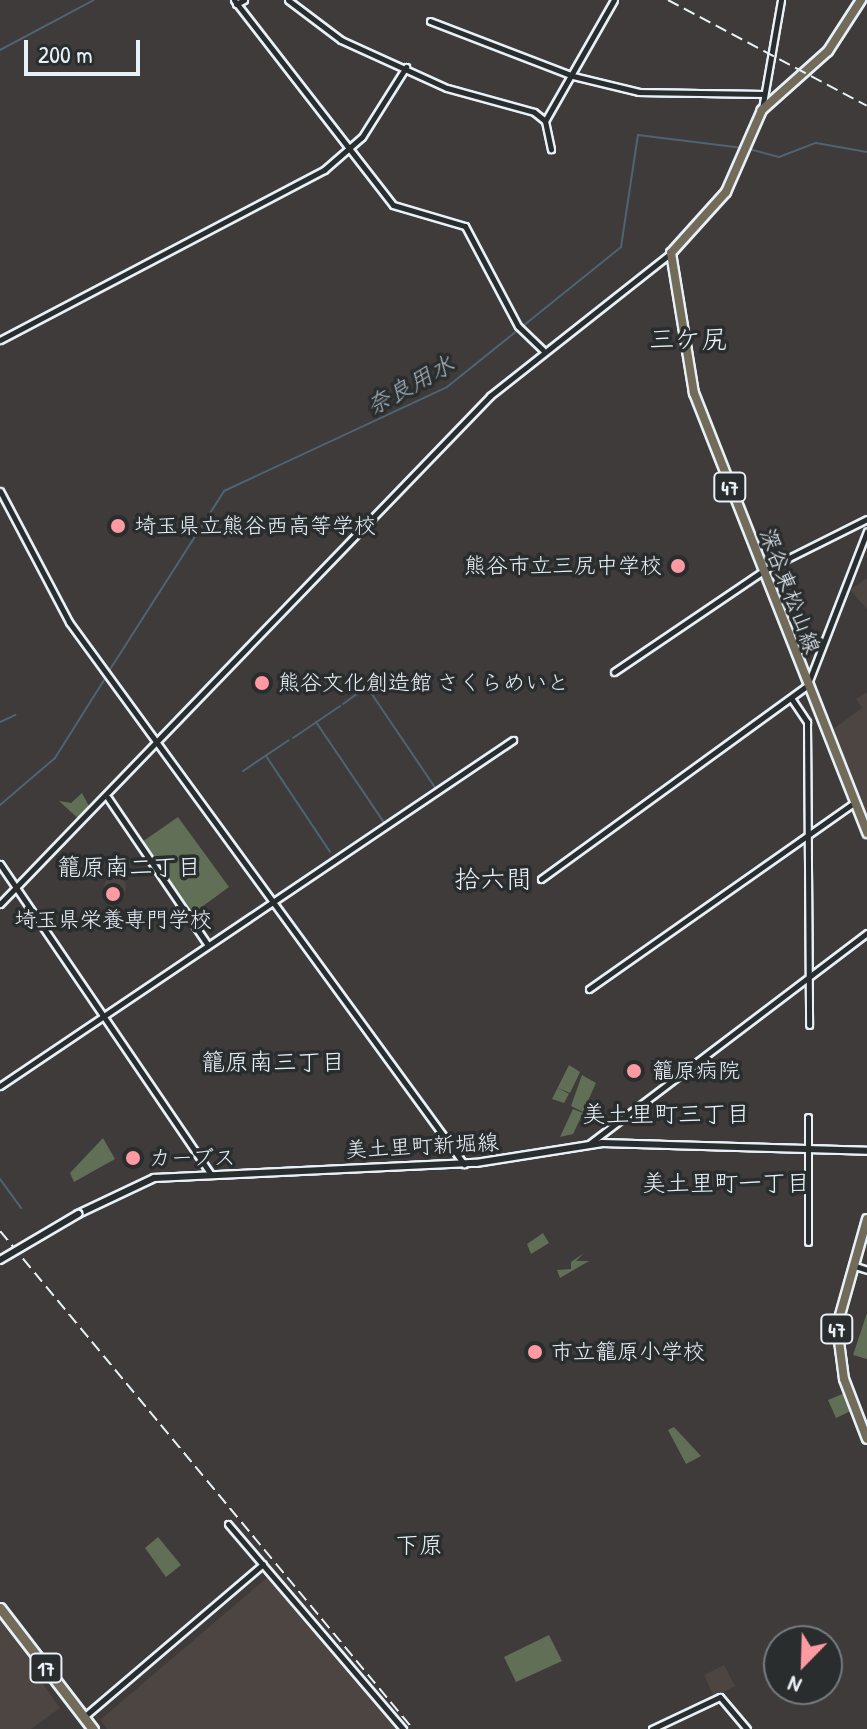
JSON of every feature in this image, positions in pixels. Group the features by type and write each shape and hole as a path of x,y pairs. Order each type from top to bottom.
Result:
{"highway":[{"name":"17","path":"0,1608 93,1729"}],"main road":[{"path":"671,253 726,192 762,110 828,51 861,0"},
{"name":"深谷東松山線","path":"671,253 689,377 807,686 867,833"},
{"name":"美土里町新堀線","path":"0,1260 136,1182 211,1174 464,1164 589,1144 867,1151"},
{"name":"47","path":"867,1219 838,1306 837,1346 867,1439"}],"street":[{"path":"244,0 235,2 349,151 398,209 465,226 520,328 543,350"},
{"path":"288,0 341,40 545,121"},
{"path":"551,149 545,121 614,0"},
{"path":"762,110 762,94 781,0"},
{"path":"430,21 573,76 639,92 762,94"},
{"path":"0,340 349,151 406,67"},
{"path":"0,904 19,891 490,396 543,350 671,253"},
{"path":"0,491 69,622 464,1164"},
{"path":"614,672 763,571 867,519"},
{"path":"541,879 807,686 867,531"},
{"path":"791,698 807,722 809,1025"},
{"path":"0,1086 513,740"},
{"path":"108,798 208,945"},
{"path":"589,989 855,803"},
{"path":"0,864 211,1174"},
{"path":"589,1144 867,933"},
{"path":"808,1117 808,1242"},
{"path":"851,1265 867,1270"},
{"path":"228,1524 403,1729"},
{"path":"84,1716 263,1564"},
{"path":"652,1729 720,1697 747,1729"}],"shaded area":[{"path":"867,578 867,609 850,590"},
{"path":"867,692 867,826 829,732 862,708 856,699"},
{"name":"埼玉県栄養専門学校","path":"115,876 123,879 126,887 123,895 115,898 107,895 104,887 107,879"},
{"path":"270,1575 398,1729 107,1729 100,1720"},
{"path":"0,1614 43,1671 37,1676 60,1708 31,1729 0,1729"},
{"path":"724,1665 735,1686 714,1697 704,1675"}],"green space":[{"path":"82,793 91,810 81,821 59,801 71,803"},
{"path":"178,817 229,887 192,914 142,842"},
{"path":"569,1065 580,1072 570,1093 558,1088 569,1094 564,1103 552,1099"},
{"path":"582,1075 596,1083 583,1112 571,1106"},
{"path":"573,1109 583,1113 573,1134 560,1137"},
{"path":"103,1138 115,1159 74,1182 70,1173"},
{"path":"543,1233 549,1243 531,1254 527,1244"},
{"path":"584,1253 576,1261 589,1261 560,1278 557,1270 571,1269 571,1262"},
{"path":"867,1313 867,1359 853,1355"},
{"path":"847,1392 853,1410 836,1418 828,1400"},
{"path":"674,1427 701,1456 686,1464 668,1430"},
{"path":"158,1537 181,1565 166,1577 145,1548"},
{"path":"549,1635 562,1661 516,1682 504,1657"}],"waterway":[{"path":"0,50 94,0"},
{"name":"奈良用水","path":"109,671 224,491 447,387 621,247 638,135 743,148"},
{"name":"奈良用水","path":"749,149 779,157 816,143 867,152"},
{"name":"奈良用水","path":"0,805 55,758 106,677"},
{"path":"343,704 369,685"},
{"path":"367,687 436,789"},
{"path":"293,738 340,706"},
{"path":"0,722 15,715"},
{"path":"316,722 385,824"},
{"path":"243,771 289,740"},
{"path":"266,756 330,852"},
{"path":"0,1179 21,1208"}],"railway":[{"path":"668,0 867,106"},
{"path":"0,1231 413,1729"}],"place":[{"name":"埼玉県立熊谷西高等学校","path":"118,526"},
{"name":"熊谷市立三尻中学校","path":"678,566"},
{"name":"熊谷文化創造館 さくらめいと","path":"262,683"},
{"name":"埼玉県栄養専門学校","path":"113,894"},
{"name":"籠原病院","path":"634,1071"},
{"name":"カーブス","path":"133,1158"},
{"name":"市立籠原小学校","path":"535,1352"}],"district":[{"name":"三ケ尻","path":"688,339"},
{"name":"籠原南二丁目","path":"129,867"},
{"name":"拾六間","path":"493,879"},
{"name":"籠原南三丁目","path":"273,1062"},
{"name":"美土里町三丁目","path":"666,1114"},
{"name":"美土里町一丁目","path":"726,1183"},
{"name":"下原","path":"419,1545"}]}
